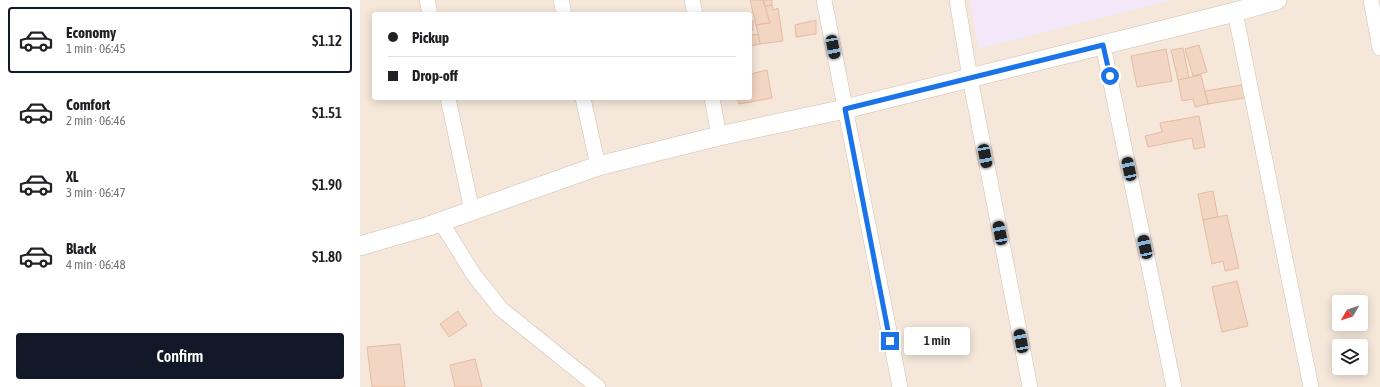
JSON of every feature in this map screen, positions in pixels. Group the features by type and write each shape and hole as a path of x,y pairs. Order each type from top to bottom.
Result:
{"street":[{"path":"427,0 430,12"},
{"path":"561,0 564,12"},
{"path":"692,0 695,12"},
{"path":"824,0 900,387"},
{"path":"957,0 970,78 1030,387"},
{"path":"360,246 440,222 598,166 719,136 845,109 1235,12 1277,0"},
{"path":"1371,0 1380,48"},
{"path":"1235,12 1311,387"},
{"path":"1103,45 1174,387"},
{"path":"448,100 472,211"},
{"path":"583,100 598,166"},
{"path":"712,100 719,136"},
{"path":"440,222 474,275 501,308 598,387"}],"shaded area":[{"path":"360,0 1380,0 1380,387 360,387"},
{"path":"970,0 1172,0 979,49"}],"building":[{"path":"750,0 763,0 770,23 756,25"},
{"path":"763,0 772,0 772,5 765,6"},
{"path":"772,5 773,10 778,8 783,41 760,44 756,25 770,23 765,6"},
{"path":"816,20 816,34 796,37 795,25"},
{"path":"758,34 760,44 752,46 752,35"},
{"path":"1199,45 1207,72 1193,76 1185,49"},
{"path":"1183,48 1189,78 1178,80 1171,50"},
{"path":"1166,49 1172,81 1137,87 1131,56"},
{"path":"767,70 772,98 739,104 738,100 752,100 752,74"},
{"path":"1201,75 1208,104 1195,107 1193,99 1182,101 1178,80"},
{"path":"1248,84 1250,97 1208,104 1205,91"},
{"path":"1199,116 1205,147 1194,149 1192,138 1148,147 1145,136 1162,132 1160,123"},
{"path":"1213,191 1218,217 1203,220 1198,194"},
{"path":"1227,215 1239,268 1225,271 1223,261 1212,264 1203,220"},
{"path":"1237,281 1248,326 1222,332 1212,287"},
{"path":"458,311 467,325 449,337 440,324"},
{"path":"400,344 405,387 372,387 367,347"},
{"path":"475,359 482,387 455,387 450,365"}],"route":[{"path":"890,341 845,109 1103,45 1110,76"}]}
